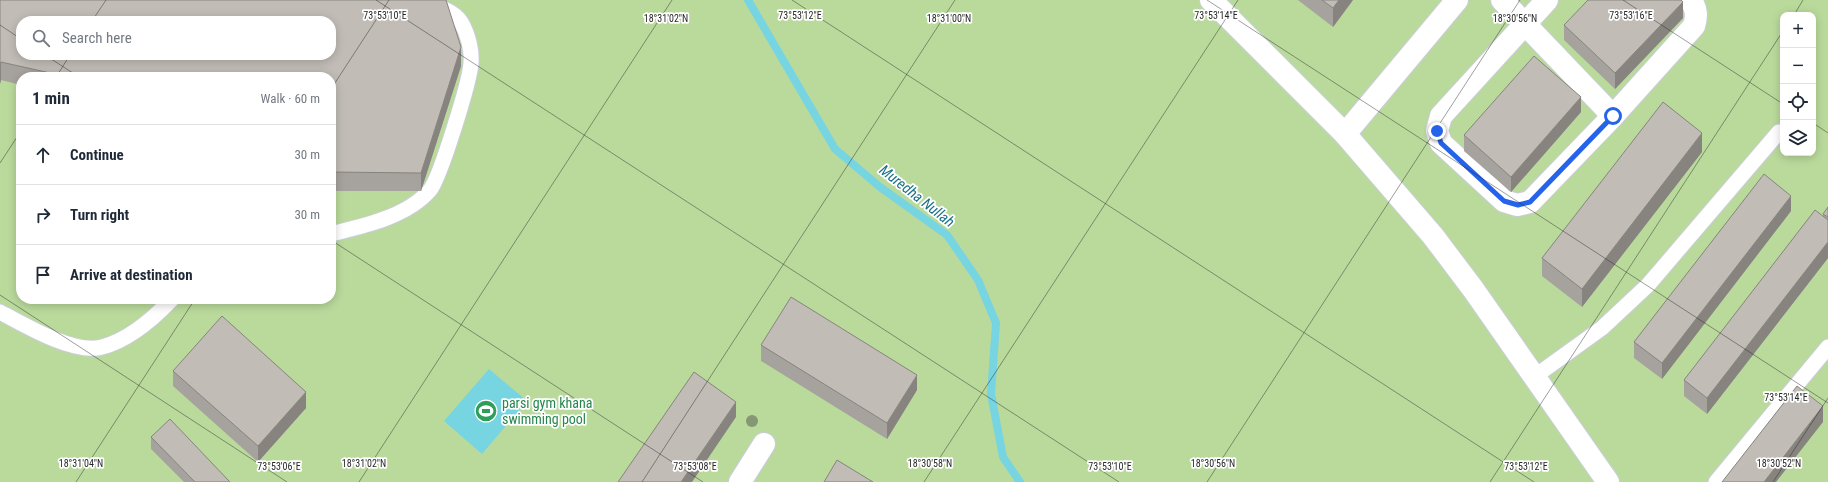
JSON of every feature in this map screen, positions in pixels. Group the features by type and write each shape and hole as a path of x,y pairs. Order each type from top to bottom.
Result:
{"street":[{"path":"1211,0 1345,134 1433,236 1473,289 1608,482"},
{"path":"1345,134 1457,0"},
{"path":"1502,0 1613,116"},
{"path":"1547,0 1441,116 1437,131 1441,143 1504,201 1518,205 1530,202 1613,116 1694,26 1697,16 1696,8 1691,0"},
{"path":"740,482 764,444"}],"lane":[{"path":"336,233 373,224 415,204 431,189 461,107 471,63 469,40 461,22 451,12 416,0"},
{"path":"1534,377 1602,328 1648,285 1779,132"},
{"path":"0,312 39,333 81,348 101,348 127,338 166,304"},
{"path":"1716,482 1828,347"}],"green space":[{"path":"0,0 1828,0 1828,482 0,482"}],"water":[{"name":"parsi gym khana swimming pool","path":"489,369 527,401 482,454 444,421"}],"building":[{"path":"0,0 446,0 461,47 421,173 336,172 336,72 46,72 1,62 0,65"},
{"path":"1322,0 1339,0 1333,8"},
{"path":"1588,0 1681,0 1683,2 1615,73 1564,25"},
{"path":"1534,56 1581,97 1511,177 1464,135"},
{"path":"1663,102 1702,133 1582,289 1542,258"},
{"path":"1764,174 1791,196 1662,363 1634,342"},
{"path":"1828,207 1828,217 1823,214"},
{"path":"1815,210 1828,220 1828,242 1707,398 1684,380"},
{"path":"791,297 917,375 887,423 761,345"},
{"path":"222,316 306,392 258,446 173,371"},
{"path":"694,372 736,402 681,482 618,482"},
{"path":"1797,386 1823,406 1764,482 1722,482"},
{"path":"170,419 230,482 195,482 151,437"},
{"path":"837,460 873,482 824,482"}],"waterway":[{"name":"Muredha Nullah","path":"748,0 835,149 880,187 947,235 978,280 996,323 991,394 1003,457 1020,482"}],"place":[{"name":"parsi gym khana swimming pool","path":"486,411"}],"route":[{"path":"1437,131 1441,143 1504,201 1518,205 1530,202 1613,116"}]}
